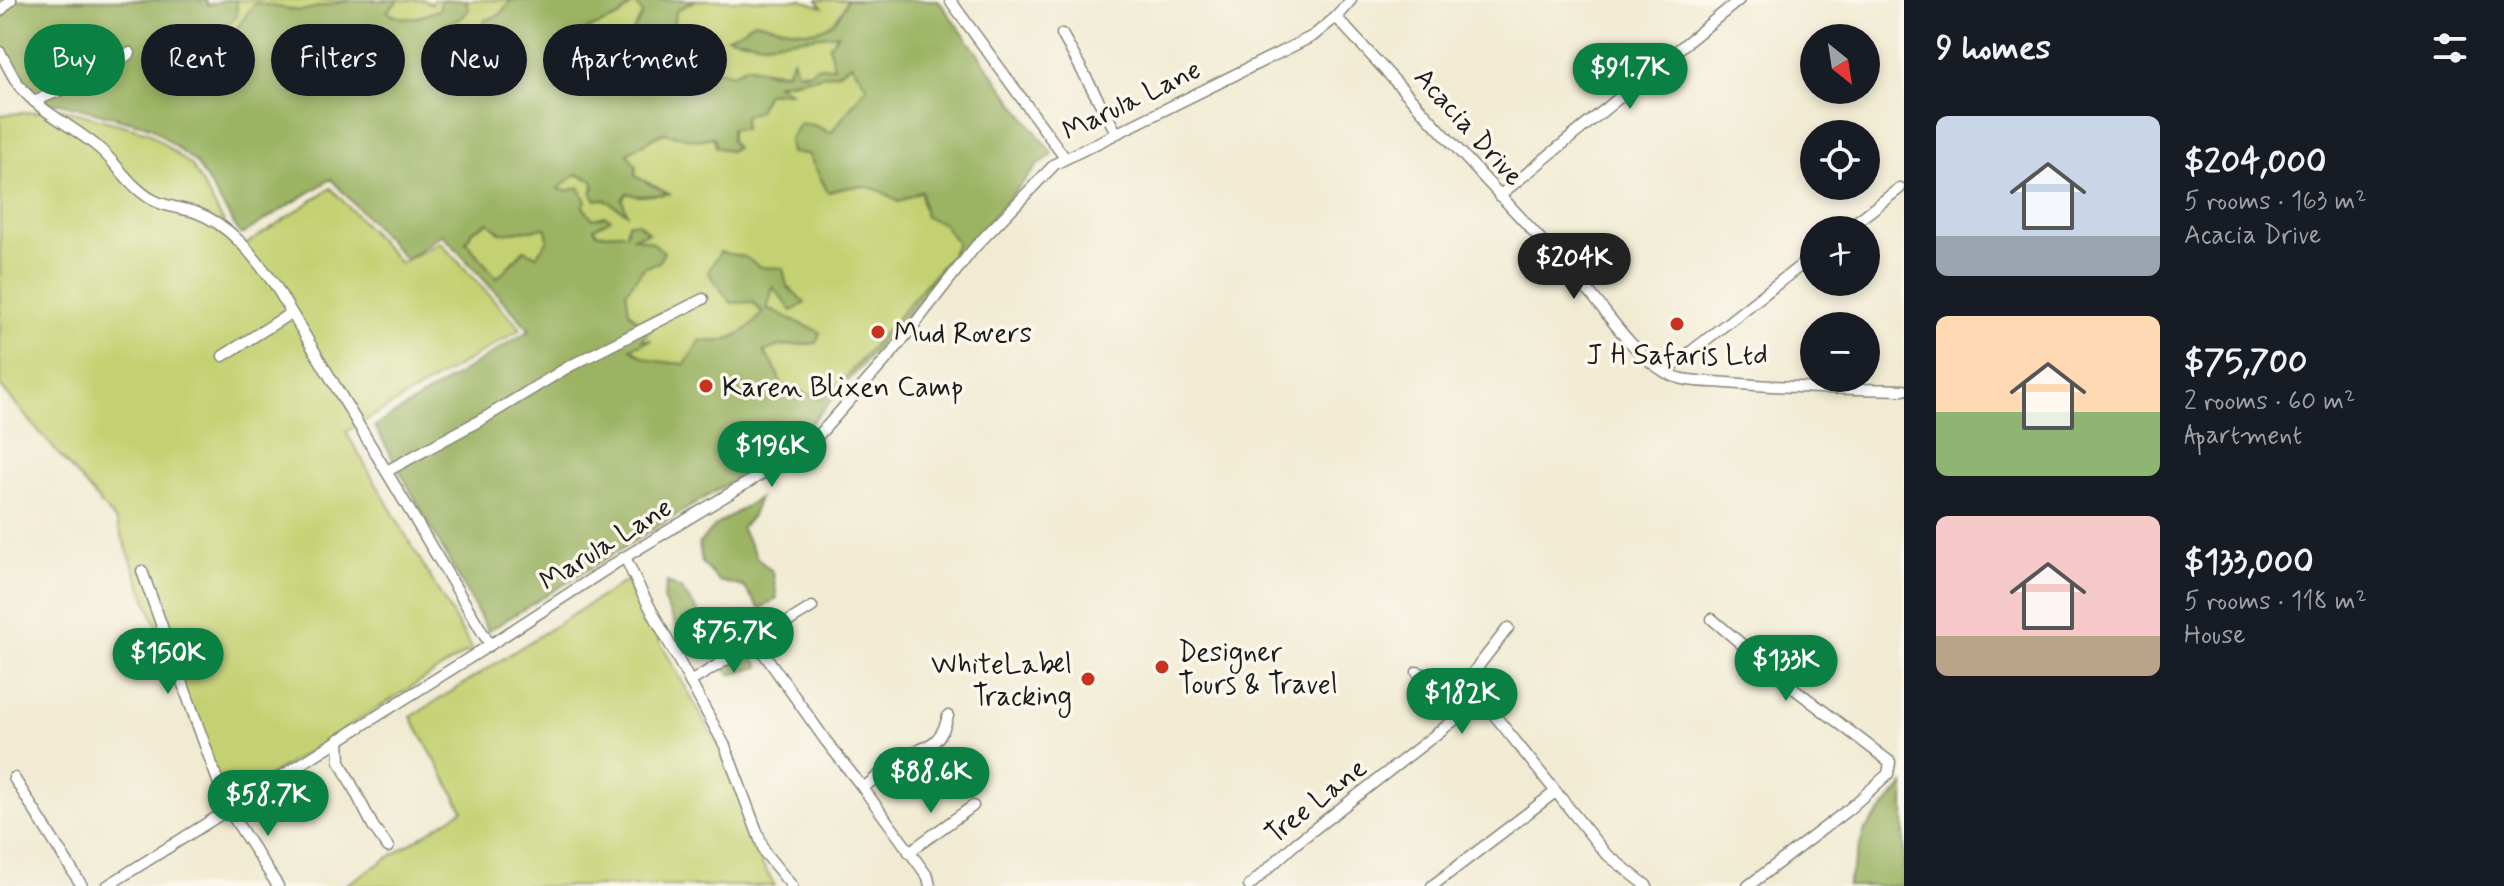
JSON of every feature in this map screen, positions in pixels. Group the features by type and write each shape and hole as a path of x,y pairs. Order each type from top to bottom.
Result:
{"street":[{"path":"0,11 11,0"},
{"path":"950,0 1065,158"},
{"name":"Marula Lane","path":"107,886 625,557 811,444 892,353 974,248 1055,164 1313,36 1351,0"},
{"path":"1499,196 1739,0"},
{"name":"Acacia Drive","path":"1336,17 1591,294 1623,333 1665,372 1685,379 1787,388 1904,390"},
{"path":"1062,34 1116,132"},
{"path":"0,52 19,85 34,101 98,147 134,186 153,200 197,213 233,233 261,265 490,645"},
{"path":"34,101 101,74 130,53"},
{"path":"1864,216 1900,188"},
{"path":"1665,372 1800,266"},
{"path":"387,471 486,417 568,367 703,299"},
{"path":"223,356 291,313"},
{"path":"625,557 725,746 765,853 792,886"},
{"path":"142,571 228,809 278,886"},
{"path":"690,682 812,607"},
{"path":"1712,619 1792,687 1890,762 1888,774 1849,809 1748,886"},
{"path":"1465,683 1508,628"},
{"path":"760,639 760,648 928,877 930,886"},
{"path":"1417,672 1454,683 1465,683 1484,702 1605,853 1647,886"},
{"name":"Tree Lane","path":"1249,886 1295,844 1457,718 1484,702"},
{"path":"863,788 895,763 931,746 944,733 948,716"},
{"path":"339,739 340,762 373,826 388,847"},
{"path":"14,778 82,886"},
{"path":"1432,886 1554,793"},
{"path":"909,852 973,806"}],"green space":[{"path":"0,0 206,0 208,5 236,0 237,16 228,24 141,24 141,96 255,96 255,24 240,24 255,3 300,11 352,0 399,0 387,11 406,18 420,17 440,9 441,0 466,0 469,9 460,19 445,24 421,24 421,96 527,96 527,24 482,24 500,15 511,0 695,0 677,10 673,24 637,24 643,14 634,2 619,17 601,24 543,24 543,96 727,96 727,73 733,74 746,66 773,73 787,72 793,59 797,72 807,74 816,67 834,67 829,46 838,34 764,43 727,37 754,21 808,31 831,24 840,15 847,0 938,0 1053,155 1039,164 806,429 784,449 488,631 375,426 530,330 442,234 406,260 331,179 241,235 196,163 151,127 60,103 45,103 38,96 125,96 125,24 24,24 23,82 0,47","holes":["851,64 867,86 831,133 800,123 789,140 791,153 808,154 828,192 865,186 881,191 898,202 921,191 925,217 943,223 957,243 951,255 848,375 821,399 782,385 773,364 763,352 779,346 816,343 820,332 767,309 773,287 792,311 805,303 787,286 783,268 760,267 745,257 720,252 708,272 731,303 752,302 763,312 751,326 727,339 701,340 685,364 656,361 637,353 631,348 652,340 642,340 661,314 638,321 629,312 626,291 644,268 659,262 664,252 652,242 633,237 648,233 638,223 628,223 626,233 598,234 594,228 611,219 605,216 593,219 583,207 586,201 579,187 567,191 558,189 576,174 593,180 591,192 596,200 604,199 627,213 622,199 627,193 638,196 669,194 635,176 636,166 627,153 663,133 697,140 714,137 716,147 729,151 736,148 731,141 731,129 744,129 744,116 758,111 767,93 790,92 775,84 837,73","488,222 501,233 546,228 548,240 536,256 525,250 497,278 466,242 472,231"]},
{"path":"236,0 352,0 300,11 255,3 240,24 228,24 237,16"},
{"path":"399,0 424,0 432,4 433,0 441,0 440,9 420,17 406,18 386,11"},
{"path":"466,0 511,0 492,24 442,24 460,19 469,9"},
{"path":"695,0 802,0 822,7 817,0 847,0 840,15 820,29 796,30 755,21 743,30 740,39 764,43 839,33 835,67 812,71 769,71 746,66 733,74 727,73 727,24 673,24 677,10"},
{"path":"635,2 643,14 637,24 601,24 619,17"},
{"path":"851,64 867,86 831,133 813,125 808,153 828,192 865,186 881,191 898,202 921,190 922,205 943,223 957,243 951,255 848,375 821,399 782,385 763,351 779,346 816,343 820,332 767,308 773,286 792,310 804,302 766,271 733,255 720,252 752,302 763,313 751,328 685,364 650,361 630,348 641,341 659,314 638,321 629,312 626,291 644,268 631,237 647,232 638,223 629,223 627,233 598,234 593,228 610,219 593,219 567,191 557,189 575,174 593,180 610,203 626,212 622,199 627,193 638,196 667,194 635,176 626,153 663,133 697,140 714,137 716,147 729,151 735,148 731,141 731,129 755,109 767,93 788,92 774,85 837,73"},
{"path":"62,109 148,132 192,166 239,249 331,188 400,263 440,242 521,329 346,432 472,649 225,804 116,521 0,386 0,115"},
{"path":"489,222 501,233 546,228 548,240 536,256 524,250 497,278 466,243 472,231"},
{"path":"759,498 752,516 741,528 758,559 773,572 777,598 760,609 744,587 719,581 702,563 699,543 715,526"},
{"path":"626,581 720,749 746,812 762,864 775,886 344,886 463,810 411,717"},
{"path":"667,582 682,590 705,621 740,638 760,667 731,675 713,658 696,656 684,641 663,600"},
{"path":"1904,785 1904,886 1847,886 1865,830"}],"place":[{"name":"J H Safaris Ltd","path":"1677,324"},
{"name":"Mud Rovers","path":"878,332"},
{"name":"Karen Blixen Camp","path":"706,386"},
{"name":"Designer Tours & Travel","path":"1162,667"},
{"name":"WhiteLabel Tracking","path":"1088,679"}]}
